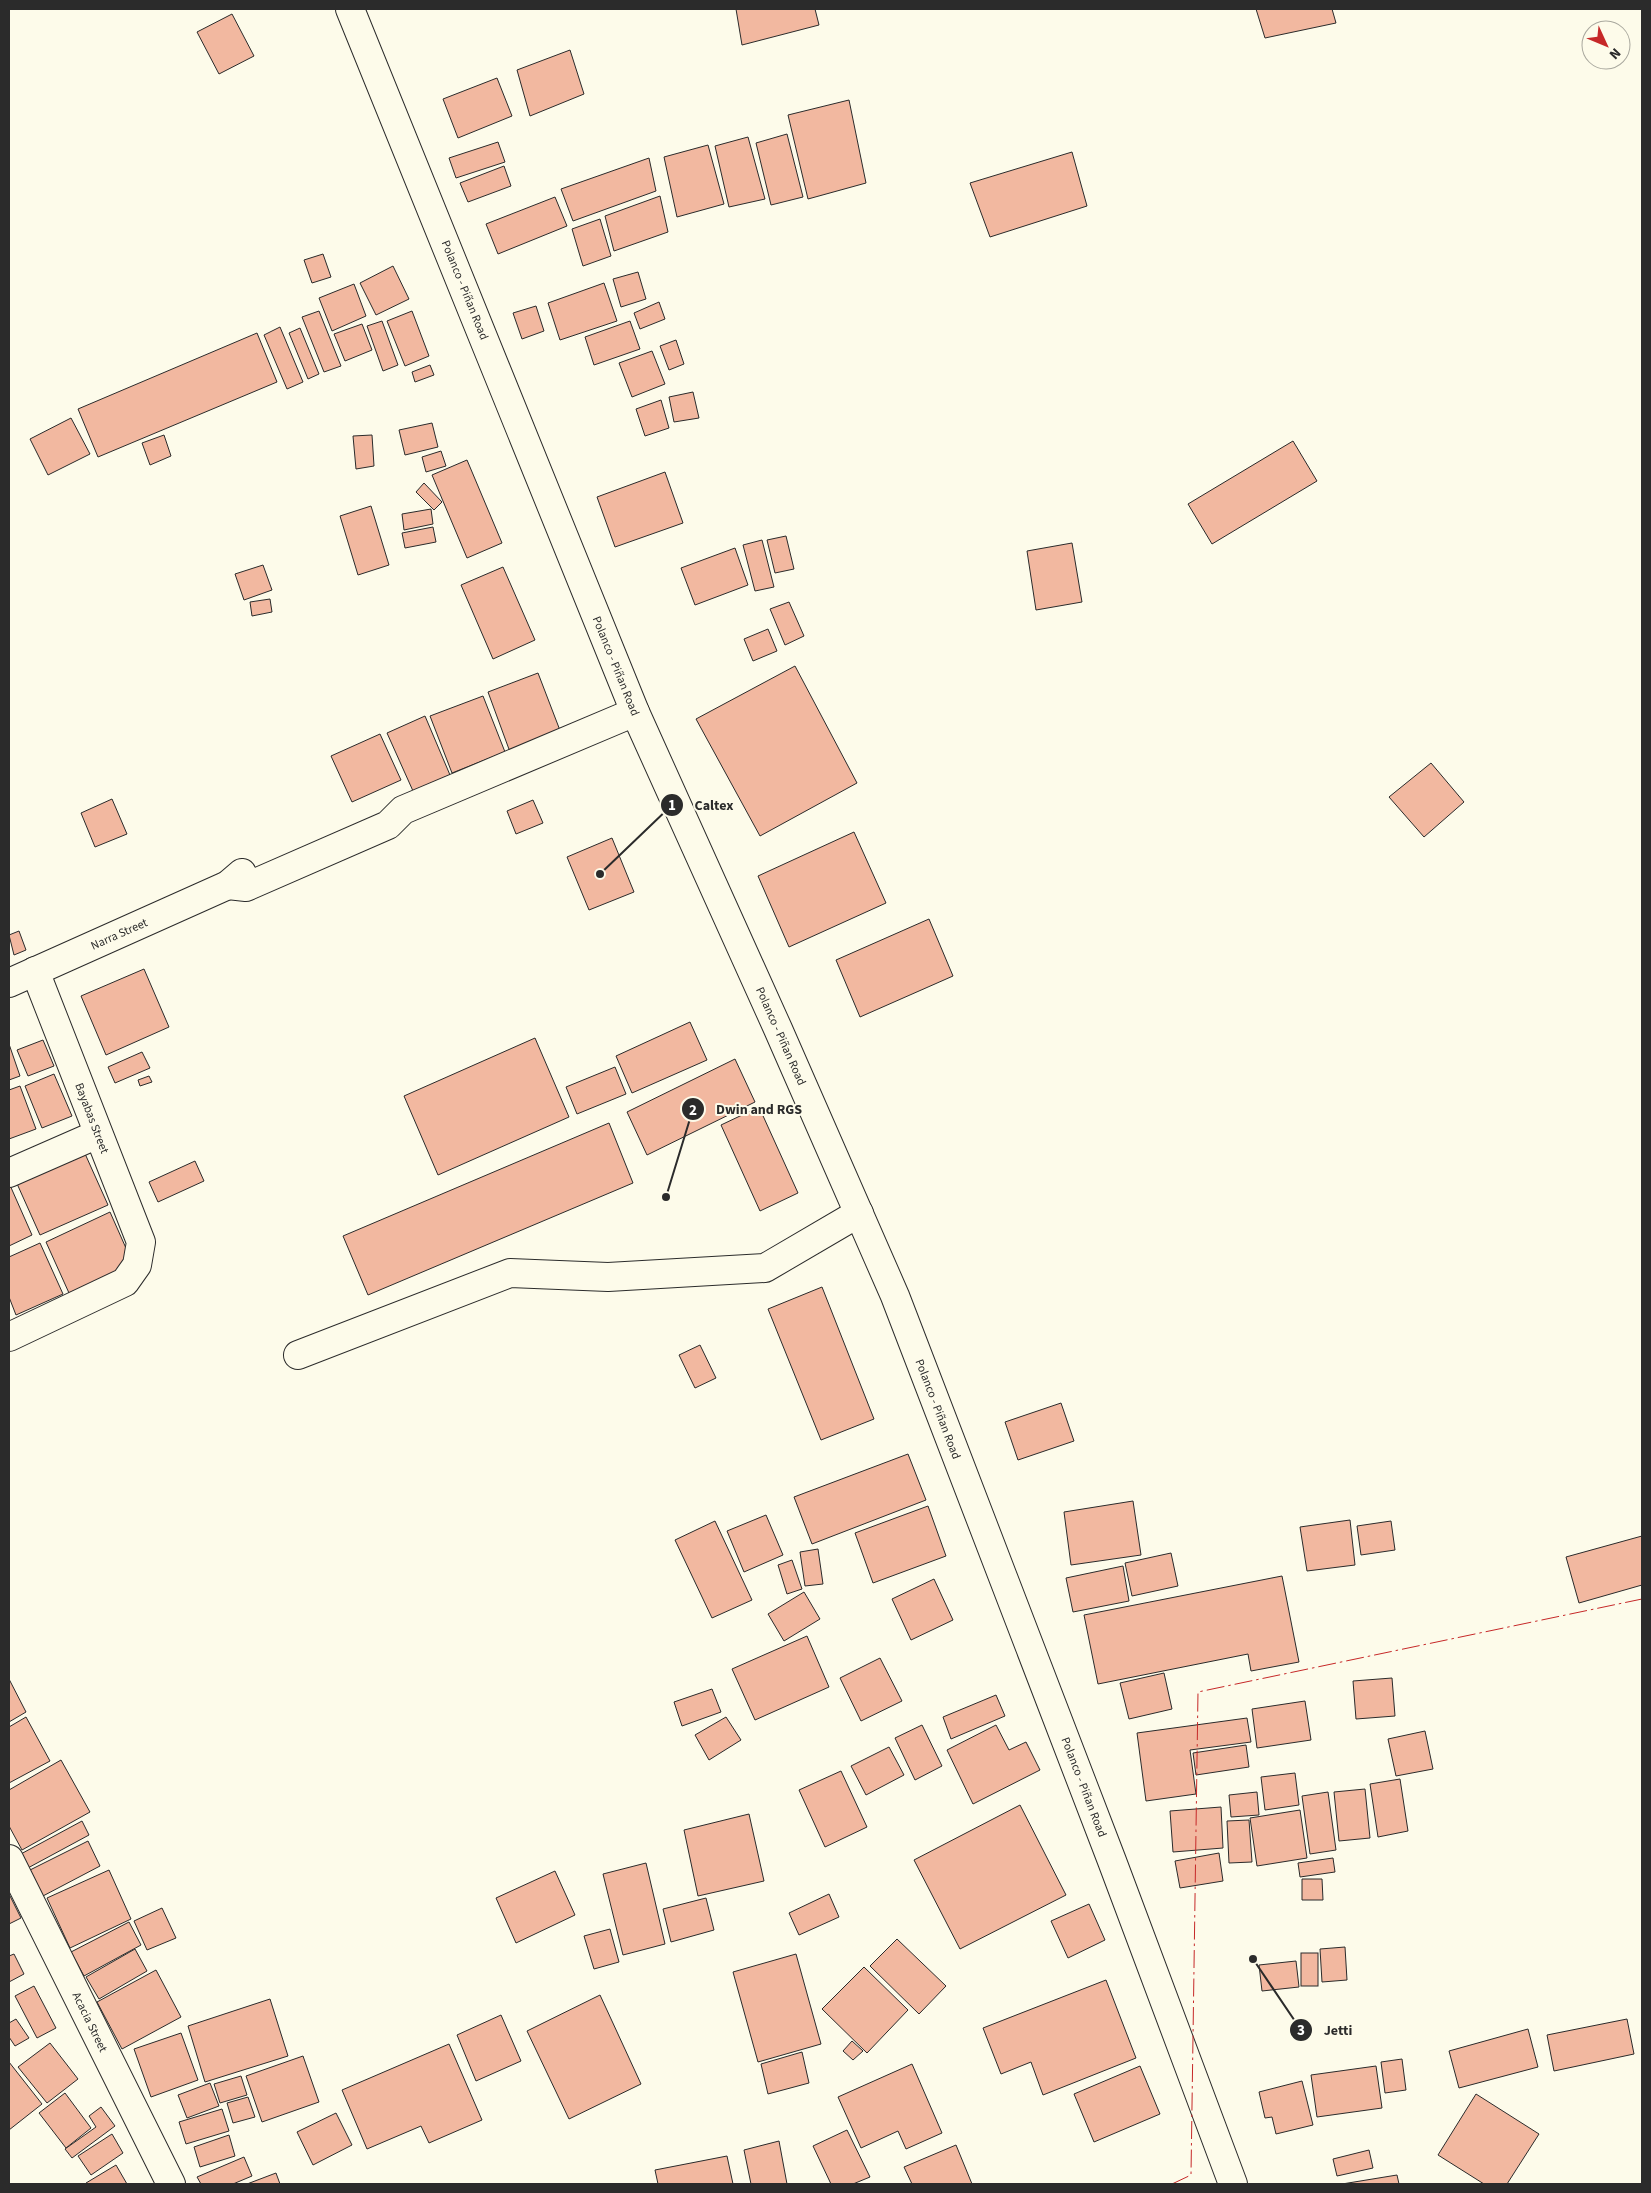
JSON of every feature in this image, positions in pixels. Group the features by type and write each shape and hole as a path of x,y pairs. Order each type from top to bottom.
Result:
{"main road":[{"name":"Polanco - Piñan Road","path":"350,9 635,712 778,1029 895,1296 1005,1580 1233,2184"},
{"name":"Narra Street","path":"9,983 228,885 239,874 385,810 402,810 635,712"},
{"name":"Bayabas Street","path":"9,1337 125,1282 137,1265 141,1242 35,972"},
{"path":"9,1172 98,1134"},
{"path":"298,1355 510,1273 608,1277 765,1268 859,1213"},
{"name":"Acacia Street","path":"9,1859 171,2184"}],"building":[{"path":"736,9 815,9 819,25 742,45"},
{"path":"1256,9 1332,9 1336,23 1265,38"},
{"path":"232,14 254,56 219,74 197,32"},
{"path":"570,50 584,94 530,116 517,70"},
{"path":"497,78 512,116 458,138 443,99"},
{"path":"849,100 866,183 808,199 788,115"},
{"path":"787,134 803,197 771,205 756,143"},
{"path":"748,137 765,199 729,207 715,146"},
{"path":"498,142 505,162 456,178 449,158"},
{"path":"708,145 724,204 677,217 664,157"},
{"path":"1072,152 1087,206 990,237 970,183"},
{"path":"649,158 656,191 573,221 561,189"},
{"path":"504,166 511,186 468,202 460,183"},
{"path":"660,196 668,232 614,251 605,216"},
{"path":"555,197 567,226 498,254 486,224"},
{"path":"600,219 611,256 583,266 572,229"},
{"path":"323,254 331,277 312,283 304,260"},
{"path":"393,266 409,299 376,315 360,283"},
{"path":"638,272 646,299 621,307 613,279"},
{"path":"604,283 617,321 560,340 548,303"},
{"path":"354,284 366,316 332,331 319,298"},
{"path":"659,302 665,319 640,329 634,313"},
{"path":"536,306 544,331 522,339 513,313"},
{"path":"319,311 341,366 324,372 302,317"},
{"path":"412,311 429,356 405,366 387,321"},
{"path":"382,321 398,365 383,371 367,326"},
{"path":"630,321 640,349 594,365 585,337"},
{"path":"362,324 372,350 345,361 334,334"},
{"path":"280,327 303,382 287,389 264,335"},
{"path":"300,328 319,374 308,379 289,333"},
{"path":"257,333 277,382 98,457 78,409"},
{"path":"676,340 684,364 669,370 660,346"},
{"path":"652,351 665,384 632,397 619,363"},
{"path":"430,365 434,375 415,382 412,372"},
{"path":"693,392 699,418 674,422 669,397"},
{"path":"661,400 669,428 645,436 636,409"},
{"path":"71,418 90,454 48,475 30,439"},
{"path":"432,423 438,447 405,455 399,430"},
{"path":"164,435 171,456 150,465 142,443"},
{"path":"372,435 374,466 356,469 353,436"},
{"path":"1293,441 1317,481 1212,544 1188,504"},
{"path":"441,451 446,466 426,472 422,457"},
{"path":"467,460 502,543 467,558 432,475"},
{"path":"665,472 683,523 615,547 597,497"},
{"path":"424,483 442,502 434,510 416,492"},
{"path":"371,506 389,565 358,575 340,516"},
{"path":"431,509 433,524 404,530 402,514"},
{"path":"433,527 436,542 405,548 402,533"},
{"path":"786,536 794,569 775,573 767,540"},
{"path":"762,540 774,587 755,591 743,545"},
{"path":"1072,543 1082,602 1036,610 1027,551"},
{"path":"735,548 748,585 695,605 681,568"},
{"path":"263,565 272,590 244,600 235,574"},
{"path":"503,567 535,640 493,659 461,585"},
{"path":"270,599 272,612 252,616 250,602"},
{"path":"789,602 804,636 785,645 770,609"},
{"path":"768,629 777,651 753,661 744,639"},
{"path":"795,666 857,783 760,836 696,719"},
{"path":"538,673 561,733 510,752 488,692"},
{"path":"483,696 505,752 452,773 430,716"},
{"path":"425,716 450,775 413,791 387,733"},
{"path":"380,734 401,780 352,802 331,756"},
{"path":"1431,763 1464,802 1424,837 1389,797"},
{"path":"112,799 127,834 95,847 81,813"},
{"path":"533,800 543,823 516,834 507,811"},
{"path":"854,832 886,903 789,947 758,876"},
{"path":"612,838 634,892 589,910 567,857"},
{"path":"929,919 953,976 860,1017 836,960"},
{"path":"19,931 26,950 14,955 9,935"},
{"path":"144,969 169,1027 106,1055 81,996"},
{"path":"690,1022 707,1060 632,1093 616,1056"},
{"path":"535,1038 569,1117 438,1175 404,1096"},
{"path":"43,1040 54,1066 28,1076 17,1050"},
{"path":"9,1044 20,1076 9,1080"},
{"path":"142,1052 150,1068 115,1083 108,1067"},
{"path":"735,1059 755,1102 647,1155 627,1112"},
{"path":"615,1067 626,1094 577,1114 566,1087"},
{"path":"54,1074 72,1116 42,1128 25,1086"},
{"path":"149,1076 152,1082 140,1086 138,1080"},
{"path":"20,1086 36,1129 9,1139 9,1090"},
{"path":"759,1107 798,1193 760,1211 721,1125"},
{"path":"609,1123 633,1183 368,1295 343,1236"},
{"path":"82,1147 108,1205 40,1235 14,1177"},
{"path":"195,1161 204,1181 158,1202 149,1182"},
{"path":"9,1183 32,1235 9,1246"},
{"path":"110,1212 133,1264 69,1293 46,1242"},
{"path":"40,1243 63,1294 16,1315 9,1297 9,1257"},
{"path":"822,1287 874,1419 821,1440 768,1309"},
{"path":"700,1345 716,1378 695,1388 679,1355"},
{"path":"1061,1403 1074,1441 1018,1460 1005,1422"},
{"path":"908,1454 926,1500 812,1544 794,1497"},
{"path":"1133,1501 1141,1555 1071,1565 1064,1512"},
{"path":"928,1506 946,1556 873,1583 855,1533"},
{"path":"766,1515 783,1555 744,1572 727,1531"},
{"path":"1350,1520 1355,1565 1307,1571 1300,1527"},
{"path":"715,1521 752,1600 712,1618 675,1540"},
{"path":"1391,1521 1395,1550 1361,1555 1357,1526"},
{"path":"1642,1536 1642,1585 1579,1603 1566,1557"},
{"path":"818,1549 823,1584 805,1586 800,1552"},
{"path":"1171,1553 1178,1586 1132,1596 1125,1563"},
{"path":"792,1560 802,1589 787,1594 778,1565"},
{"path":"1123,1566 1129,1601 1073,1612 1066,1578"},
{"path":"1282,1576 1299,1662 1251,1671 1248,1654 1098,1684 1084,1615"},
{"path":"934,1579 953,1620 911,1640 892,1599"},
{"path":"804,1592 820,1619 784,1641 768,1614"},
{"path":"807,1636 829,1687 755,1720 732,1669"},
{"path":"880,1658 902,1701 861,1721 840,1678"},
{"path":"1164,1673 1172,1709 1129,1719 1120,1683"},
{"path":"1392,1678 1395,1716 1356,1719 1353,1681"},
{"path":"9,1679 26,1712 9,1722"},
{"path":"712,1689 721,1712 682,1726 674,1702"},
{"path":"996,1695 1005,1716 951,1739 943,1717"},
{"path":"1305,1701 1311,1740 1257,1748 1252,1709"},
{"path":"26,1717 50,1761 9,1783 9,1727"},
{"path":"726,1717 741,1740 709,1760 695,1735"},
{"path":"1247,1718 1251,1742 1190,1750 1196,1794 1146,1801 1137,1733"},
{"path":"922,1725 942,1766 915,1780 895,1738"},
{"path":"996,1725 1009,1750 1026,1742 1040,1770 973,1804 947,1750"},
{"path":"1425,1731 1433,1769 1396,1776 1388,1739"},
{"path":"1246,1745 1249,1767 1196,1775 1193,1753"},
{"path":"889,1747 904,1775 866,1795 851,1766"},
{"path":"61,1760 90,1812 22,1850 9,1826 9,1790"},
{"path":"841,1771 867,1827 825,1847 799,1790"},
{"path":"1295,1773 1299,1805 1265,1810 1261,1777"},
{"path":"1400,1779 1408,1831 1378,1837 1370,1784"},
{"path":"1365,1789 1370,1838 1339,1841 1334,1792"},
{"path":"1257,1792 1259,1815 1231,1817 1229,1795"},
{"path":"1328,1792 1336,1850 1310,1854 1302,1796"},
{"path":"1020,1805 1066,1895 960,1949 914,1860"},
{"path":"1221,1807 1223,1848 1173,1852 1170,1811"},
{"path":"1300,1810 1307,1858 1257,1866 1250,1818"},
{"path":"749,1814 764,1881 698,1896 684,1830"},
{"path":"1249,1820 1252,1862 1229,1863 1227,1821"},
{"path":"82,1821 89,1835 26,1869 19,1855"},
{"path":"88,1841 100,1866 41,1897 28,1871"},
{"path":"1219,1853 1223,1881 1180,1888 1175,1861"},
{"path":"1333,1858 1335,1872 1300,1877 1298,1863"},
{"path":"646,1863 665,1944 623,1955 603,1874"},
{"path":"109,1870 131,1919 70,1948 47,1898"},
{"path":"555,1871 575,1915 516,1943 496,1898"},
{"path":"1302,1879 1322,1879 1323,1900 1302,1900"},
{"path":"9,1894 21,1918 9,1924"},
{"path":"829,1894 839,1917 799,1935 789,1913"},
{"path":"706,1898 714,1930 671,1942 663,1909"},
{"path":"1089,1904 1105,1940 1068,1958 1051,1921"},
{"path":"162,1908 176,1938 147,1950 134,1921"},
{"path":"129,1922 141,1945 84,1976 71,1952"},
{"path":"610,1929 619,1962 594,1969 584,1936"},
{"path":"897,1939 946,1986 919,2014 870,1966"},
{"path":"1345,1947 1347,1980 1322,1982 1320,1949"},
{"path":"135,1949 147,1971 99,1999 86,1977"},
{"path":"1301,1953 1318,1953 1318,1986 1301,1986"},
{"path":"14,1954 24,1974 9,1982 9,1956"},
{"path":"796,1954 821,2044 758,2062 733,1972"},
{"path":"1296,1961 1299,1987 1262,1991 1259,1965"},
{"path":"864,1967 908,2010 867,2053 822,2009"},
{"path":"156,1970 181,2017 122,2049 97,2002"},
{"path":"1106,1980 1136,2058 1043,2095 1031,2062 1001,2074 983,2028"},
{"path":"34,1986 56,2028 37,2038 15,1996"},
{"path":"600,1995 641,2084 569,2119 527,2031"},
{"path":"270,1999 288,2056 205,2082 188,2026"},
{"path":"501,2015 521,2061 476,2081 457,2035"},
{"path":"16,2019 29,2038 15,2046 9,2037 9,2023"},
{"path":"1627,2019 1634,2054 1554,2071 1547,2035"},
{"path":"1528,2029 1538,2067 1459,2088 1449,2051"},
{"path":"181,2033 198,2080 151,2097 134,2049"},
{"path":"852,2041 863,2051 853,2060 843,2051"},
{"path":"50,2043 78,2079 47,2103 18,2067"},
{"path":"449,2044 482,2120 429,2143 421,2126 367,2149 342,2090"},
{"path":"802,2052 809,2083 768,2094 761,2064"},
{"path":"303,2056 319,2102 262,2122 246,2076"},
{"path":"1402,2059 1406,2090 1385,2093 1381,2062"},
{"path":"9,2062 42,2104 9,2130"},
{"path":"912,2064 942,2133 906,2149 898,2131 861,2148 838,2097"},
{"path":"1140,2066 1160,2114 1094,2142 1074,2094"},
{"path":"1376,2066 1382,2108 1317,2117 1311,2075"},
{"path":"241,2076 247,2095 220,2103 214,2084"},
{"path":"1302,2081 1313,2125 1276,2134 1272,2117 1265,2118 1259,2092"},
{"path":"210,2083 219,2106 187,2118 178,2095"},
{"path":"65,2093 91,2128 66,2148 39,2113"},
{"path":"1476,2094 1539,2134 1507,2184 1484,2184 1438,2155"},
{"path":"248,2097 255,2117 233,2123 227,2103"},
{"path":"101,2107 115,2126 72,2158 65,2149 96,2127 89,2116"},
{"path":"222,2109 229,2131 186,2144 179,2122"},
{"path":"336,2113 352,2145 313,2165 297,2132"},
{"path":"847,2130 870,2177 853,2184 831,2184 813,2146"},
{"path":"112,2134 123,2153 91,2175 78,2156"},
{"path":"229,2135 235,2156 200,2167 194,2147"},
{"path":"779,2141 787,2184 751,2184 744,2150"},
{"path":"956,2145 972,2184 912,2184 904,2167"},
{"path":"1369,2150 1373,2168 1337,2176 1333,2159"},
{"path":"727,2156 733,2184 658,2184 655,2170"},
{"path":"244,2157 252,2176 233,2184 201,2184 197,2177"},
{"path":"116,2165 127,2184 86,2183"},
{"path":"276,2173 280,2184 247,2184"},
{"path":"1397,2175 1399,2184 1342,2184"}],"power":[{"path":"1172,2184 1191,2175 1198,1692 1642,1599"}],"place":[{"name":"Caltex","path":"600,874"},
{"name":"Dwin and RGS","path":"666,1197"},
{"name":"Jetti","path":"1253,1959"}]}
